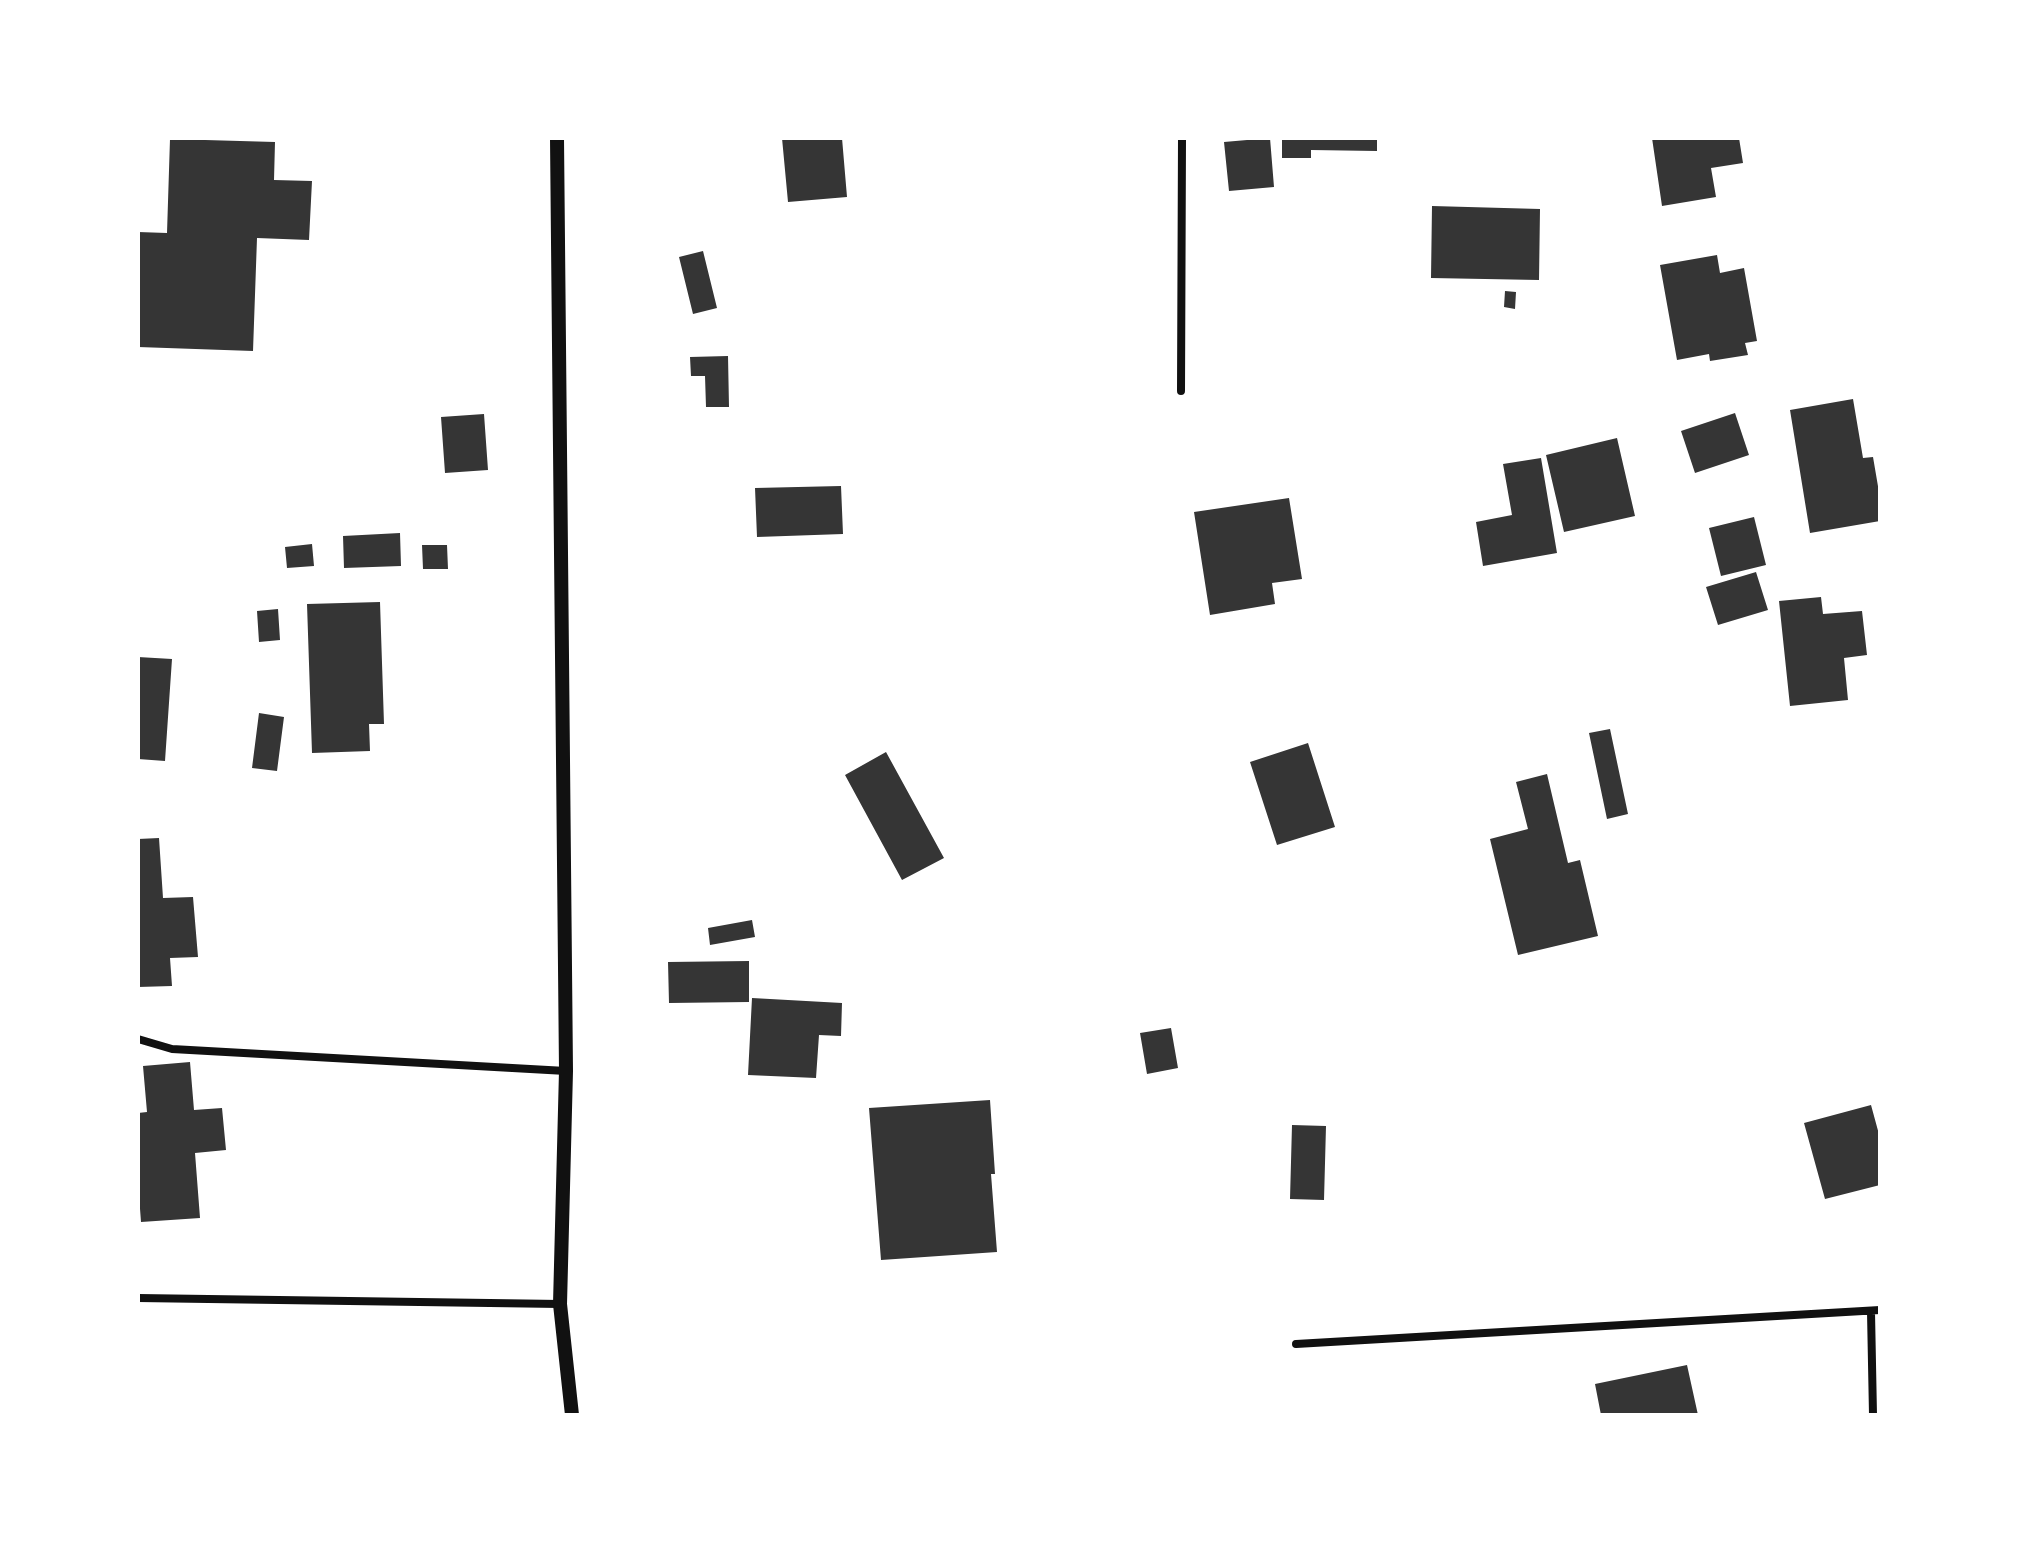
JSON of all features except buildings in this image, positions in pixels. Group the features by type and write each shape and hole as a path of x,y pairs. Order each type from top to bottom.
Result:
{"street":[{"path":"557,138 566,1071 560,1304 572,1415"},
{"path":"1181,391 1182,138"},
{"path":"138,1039 172,1049 566,1071"},
{"path":"138,1298 560,1304"},
{"path":"1296,1344 1875,1311 1873,1415"}]}
